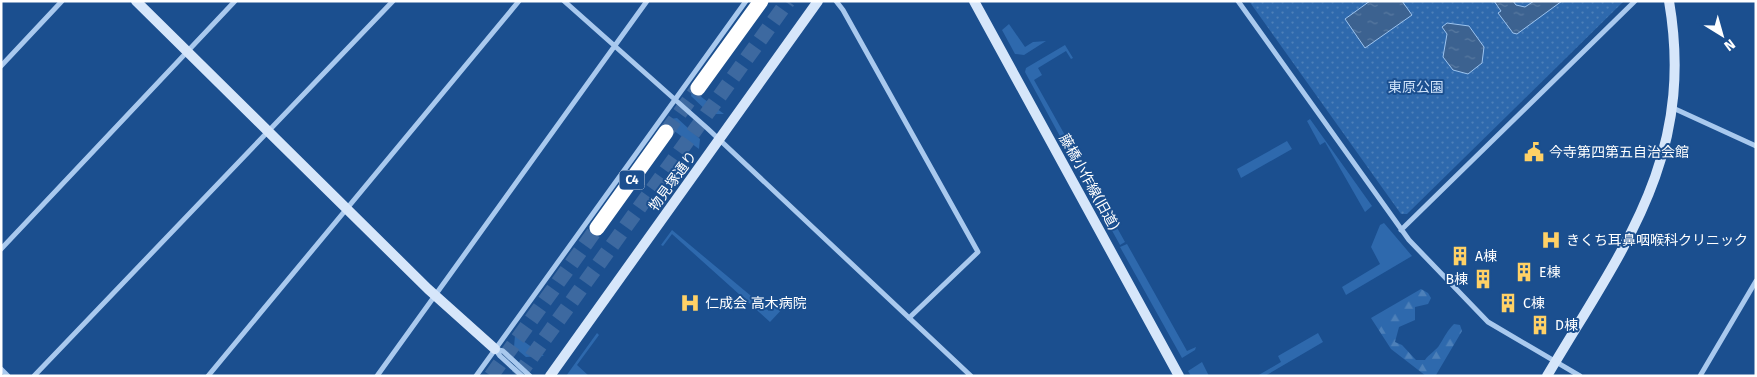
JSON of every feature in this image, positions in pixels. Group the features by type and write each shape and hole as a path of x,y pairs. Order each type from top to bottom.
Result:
{"highway":[{"path":"698,88 760,1"},
{"name":"C4","path":"597,228 666,132"}],"street":[{"path":"1,66 62,1"},
{"path":"136,1 346,209 522,376"},
{"path":"1,249 235,1"},
{"path":"34,376 393,1"},
{"path":"208,376 519,1"},
{"path":"564,1 676,100 971,376"},
{"path":"377,376 648,1"},
{"path":"476,376 746,1"},
{"name":"物見塚通り","path":"550,376 818,1"},
{"path":"836,1 843,10 978,252 909,318"},
{"name":"藤橋小作線(旧道)","path":"974,1 1179,376"},
{"path":"1238,1 1401,230 1488,322 1580,376"},
{"path":"1401,230 1635,1"},
{"path":"1547,376 1646,206 1668,138 1673,108 1675,60 1669,1"},
{"path":"1673,108 1756,146"},
{"path":"1700,376 1756,281"},
{"path":"495,349 503,351 530,376"},
{"path":"1,369 8,376"}],"green space":[{"name":"東原公園","path":"1249,1 1624,1 1407,214 1401,214"},
{"path":"1009,24 1025,47 1033,42 1046,41 1024,55 1015,54 1002,30"},
{"path":"1065,45 1073,58 1071,59 1066,51 1038,68 1042,75 1034,80 1098,194 1093,197 1025,72 1026,68"},
{"path":"692,90 724,114 710,114 691,96"},
{"path":"677,118 700,139 699,149 666,125 670,119"},
{"path":"1310,119 1372,206 1365,212 1325,142 1320,145 1307,121"},
{"path":"1287,141 1292,149 1241,178 1237,169"},
{"path":"1105,206 1125,242 1120,245 1100,209"},
{"path":"1384,223 1412,256 1346,295 1342,287 1380,264 1371,247 1380,225"},
{"path":"672,230 769,311 779,300 785,306 770,322 672,234 663,246 661,245"},
{"path":"1127,244 1187,351 1196,347 1195,350 1182,358 1120,247"},
{"path":"1421,289 1428,293 1431,298 1428,304 1415,307 1415,320 1399,327 1395,342 1402,345 1416,360 1425,360 1439,346 1454,324 1460,325 1462,331 1436,375 1426,376 1391,349 1371,318"},
{"path":"597,333 599,335 577,365 589,376 566,376"},
{"path":"1318,333 1323,342 1265,376 1257,376 1281,362 1278,356"},
{"path":"515,335 544,356 526,357 514,347"},
{"path":"1202,362 1209,376 1191,376 1188,371"}],"water":[{"path":"1370,1 1402,1 1412,15 1365,48 1345,19"},
{"path":"1494,1 1513,1 1516,5 1525,7 1534,1 1562,1 1517,34 1513,33 1498,13 1501,11"},
{"path":"1447,23 1469,26 1484,47 1482,63 1468,74 1453,70 1443,57 1447,34 1442,27"}],"tunnel":[{"path":"518,376 788,1"},
{"path":"666,132 698,88"},
{"path":"491,376 597,228"}],"place":[{"name":"今寺第四第五自治会館","path":"1534,152"},
{"name":"きくち耳鼻咽喉科クリニック","path":"1551,240"},
{"name":"A棟","path":"1460,256"},
{"name":"E棟","path":"1524,272"},
{"name":"B棟","path":"1483,279"},
{"name":"仁成会 高木病院","path":"690,303"},
{"name":"C棟","path":"1508,303"},
{"name":"D棟","path":"1540,325"}]}
